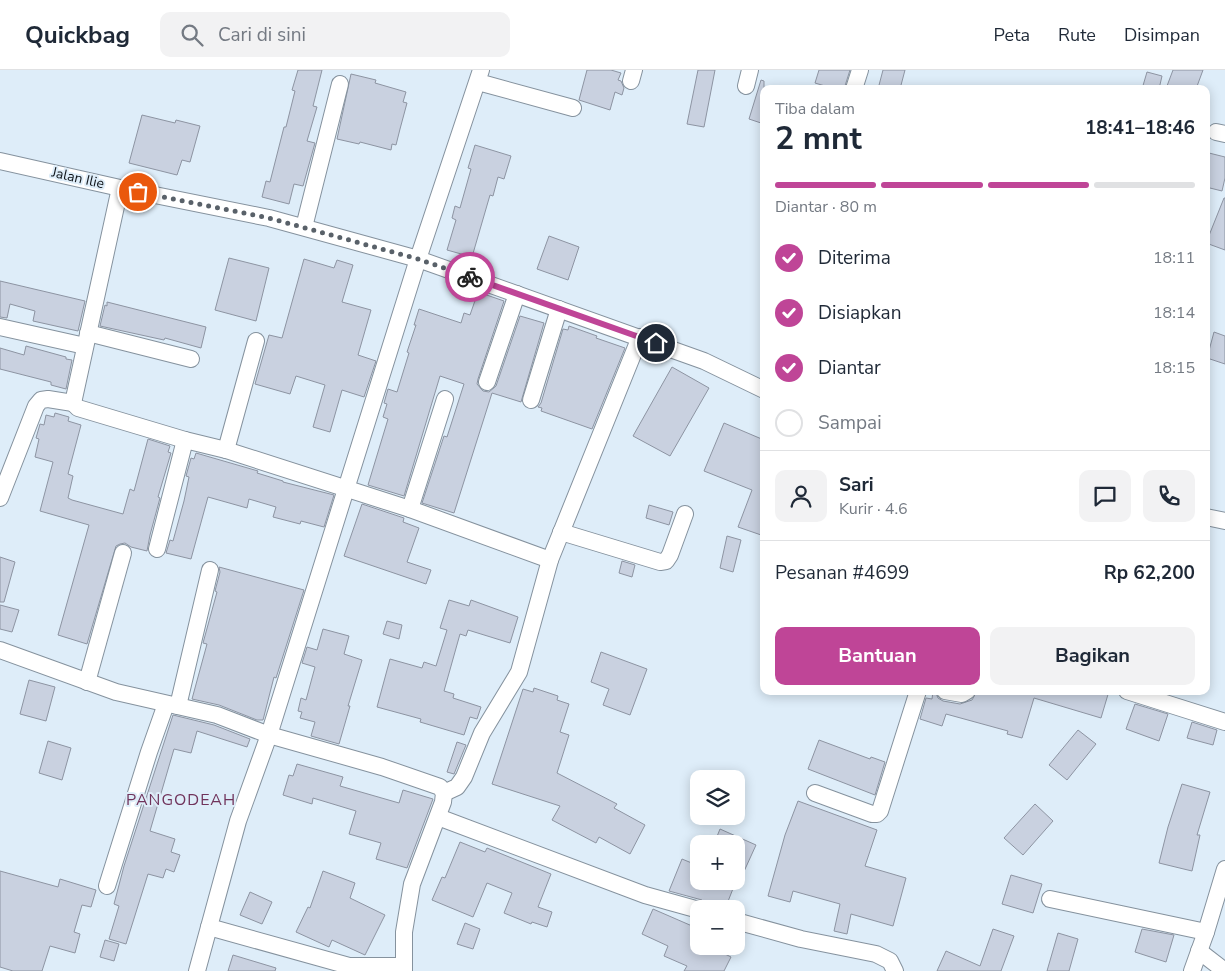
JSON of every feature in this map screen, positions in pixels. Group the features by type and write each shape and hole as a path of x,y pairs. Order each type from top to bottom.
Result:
{"street":[{"path":"855,85 860,70"},
{"path":"197,971 238,821 269,735 418,259 480,76 573,108"},
{"path":"304,228 340,84"},
{"name":"Jalan Ilie","path":"0,161 120,188 269,218 418,259 704,361 760,388"},
{"path":"73,403 120,188"},
{"path":"487,382 517,294"},
{"path":"531,400 560,309"},
{"path":"0,327 87,340 191,359"},
{"path":"444,793 457,787 464,777 482,733 519,672 550,560 640,337"},
{"path":"226,450 256,341"},
{"path":"0,498 36,406 41,400 48,399 73,403 78,408 185,440 226,450 347,488 550,560"},
{"path":"410,510 445,399"},
{"path":"157,549 185,440"},
{"path":"561,532 660,562 666,561 670,555 685,514"},
{"path":"1210,518 1225,521"},
{"path":"87,682 123,553"},
{"path":"108,886 149,752 172,705 210,570"},
{"path":"0,650 116,692 217,715 269,735 382,767 440,787 444,793 438,817 412,884 404,932 403,968 349,966 209,927"},
{"path":"815,793 872,814 877,814 880,811 917,695"},
{"path":"1140,695 1225,722"},
{"path":"438,817 645,896 690,908"},
{"path":"1192,971 1225,869"},
{"path":"1050,899 1206,932"},
{"path":"745,923 801,939 876,954 890,961 895,971"},
{"path":"1199,951 1225,971"}],"building":[{"path":"298,70 322,70 313,106 317,107 307,141 315,143 303,186 294,184 289,204 262,197 266,181 270,182 284,127 286,127 295,91 292,90"},
{"path":"587,70 611,70 621,73 618,80 621,81 624,88 622,95 615,92 610,110 579,100"},
{"path":"698,70 715,70 704,127 687,124"},
{"path":"819,70 850,70 845,85 822,85 815,83"},
{"path":"883,70 905,70 901,85 879,85"},
{"path":"1173,70 1203,70 1197,85 1167,85"},
{"path":"1147,72 1162,76 1160,85 1143,85"},
{"path":"351,74 376,80 375,83 406,92 403,102 407,103 396,145 392,144 391,150 360,142 359,144 337,139"},
{"path":"761,80 764,81 764,85 760,85 760,123 749,119"},
{"path":"142,115 175,123 176,120 200,126 190,162 182,160 177,175 129,163"},
{"path":"475,145 511,156 504,179 498,177 493,196 490,195 472,257 447,250 456,220 452,218 455,206 460,208 471,169 468,168"},
{"path":"1210,153 1225,157 1225,178 1222,191 1210,188"},
{"path":"1225,198 1225,250 1210,244 1210,233"},
{"path":"549,236 579,247 568,280 537,269"},
{"path":"229,258 269,268 256,321 215,310"},
{"path":"304,259 334,268 337,260 353,265 342,302 371,310 358,355 376,361 364,397 342,390 330,432 313,427 325,385 296,376 290,394 255,384 269,335 282,338"},
{"path":"0,281 85,301 78,331 33,321 35,311 10,304 7,318 0,317"},
{"path":"478,292 504,301 478,379 477,384 483,391 489,392 496,386 520,316 544,323 521,402 492,393 454,513 422,503 444,436 447,437 464,384 440,376 404,496 368,485 388,419 383,417 387,404 384,403 388,389 397,392 409,353 407,352 419,309 461,323 464,313 470,315"},
{"path":"107,302 206,327 201,348 165,338 164,340 100,326"},
{"path":"569,326 625,348 592,429 541,411 542,408 538,407 541,403 563,329 568,330"},
{"path":"1214,332 1225,336 1225,364 1210,359 1210,347"},
{"path":"26,346 72,360 66,389 51,385 51,382 0,369 0,348 24,355"},
{"path":"672,367 709,388 670,456 633,436"},
{"path":"55,413 69,417 68,421 81,425 68,474 73,476 68,498 72,500 123,514 130,489 134,491 148,439 170,446 168,452 171,453 158,497 160,498 147,551 131,547 125,543 116,546 87,644 58,635 89,525 40,511 53,462 35,457 39,439 36,438 40,424 44,425 46,415 54,417"},
{"path":"724,423 760,438 760,535 738,527 752,490 704,471"},
{"path":"196,453 258,471 257,473 283,482 334,495 324,527 301,521 300,524 273,517 276,507 249,499 247,508 208,497 191,559 166,553 170,540 173,541 184,501 189,477 186,476 191,458 194,459"},
{"path":"362,504 404,518 403,522 419,528 407,562 431,570 426,584 344,556"},
{"path":"649,505 673,512 669,525 646,518"},
{"path":"727,536 741,540 733,572 720,568"},
{"path":"0,557 15,562 4,602 0,602"},
{"path":"622,561 635,565 632,577 619,573"},
{"path":"219,567 304,590 276,678 274,677 263,720 257,720 219,705 192,699 207,644 203,643 217,592 215,591 220,572"},
{"path":"449,600 469,606 471,600 518,617 510,643 468,630 466,636 460,634 444,691 454,694 453,698 481,707 477,719 470,717 464,735 420,722 421,719 377,707 390,659 422,668 424,662 436,666 447,630 440,628"},
{"path":"0,605 19,610 12,632 0,629"},
{"path":"387,621 402,625 399,639 383,634"},
{"path":"323,629 349,636 344,654 362,660 339,744 311,736 315,722 300,718 302,712 298,711 301,698 306,700 315,667 302,663 307,647 317,650"},
{"path":"601,652 647,669 630,715 603,705 609,689 591,682"},
{"path":"29,680 55,687 46,721 20,714"},
{"path":"534,688 558,696 557,700 569,704 560,732 569,735 557,773 617,804 614,808 645,825 630,854 599,837 596,843 552,820 560,806 492,784 523,689 533,692"},
{"path":"932,695 937,695 943,701 960,704 972,700 975,695 1108,695 1101,718 1034,698 1022,738 1007,734 1008,731 946,714 942,726 920,719 926,698 932,699"},
{"path":"1135,704 1168,714 1159,741 1126,729"},
{"path":"173,715 214,725 250,739 247,747 197,731 191,753 174,749 150,831 175,839 171,852 180,855 174,872 166,869 163,878 148,874 126,944 109,939 119,906 114,904 124,866"},
{"path":"1192,722 1217,730 1213,745 1187,738"},
{"path":"1078,730 1096,744 1067,780 1049,765"},
{"path":"819,740 870,759 871,757 885,762 875,795 808,769"},
{"path":"48,741 71,748 62,780 39,773"},
{"path":"457,742 466,745 454,774 447,772"},
{"path":"297,764 343,777 340,786 399,803 403,790 433,799 407,868 376,859 381,843 349,834 356,811 313,798 312,804 283,795 289,775 293,776"},
{"path":"1182,784 1210,792 1197,835 1200,835 1192,871 1159,863"},
{"path":"798,801 877,830 865,866 906,878 893,926 851,914 847,934 834,931 840,904 793,891 790,902 768,896 785,835"},
{"path":"1035,804 1053,821 1023,855 1004,838"},
{"path":"720,829 734,835 718,835"},
{"path":"745,840 756,845 745,869"},
{"path":"460,842 485,852 487,848 551,874 538,907 552,912 547,927 532,922 531,924 504,913 512,893 487,883 473,917 432,900 442,877 445,878"},
{"path":"682,859 690,862 690,890 732,890 729,900 702,900 669,891"},
{"path":"0,871 58,887 60,879 96,890 91,907 82,905 74,932 80,934 75,953 50,946 42,971 13,971 0,967"},
{"path":"323,871 355,883 350,898 385,915 365,955 332,940 329,947 296,932 308,907 310,908"},
{"path":"1011,875 1042,884 1033,913 1002,904"},
{"path":"250,892 272,902 262,924 240,915"},
{"path":"653,909 690,925 690,955 727,955 731,957 724,971 684,971 687,966 664,956 668,946 642,934"},
{"path":"465,923 480,929 473,949 457,944"},
{"path":"993,929 1014,936 1001,971 937,971 946,951 980,966"},
{"path":"1142,929 1174,935 1166,962 1135,952"},
{"path":"1058,933 1078,939 1069,971 1047,971"},
{"path":"105,940 119,944 114,961 100,957"},
{"path":"233,955 276,968 275,971 228,971"}],"way so far":[{"path":"138,192 269,218 418,259 470,277"}],"district":[{"name":"PANGODEAH","path":"181,800"}],"route":[{"path":"470,277 656,343"}]}
